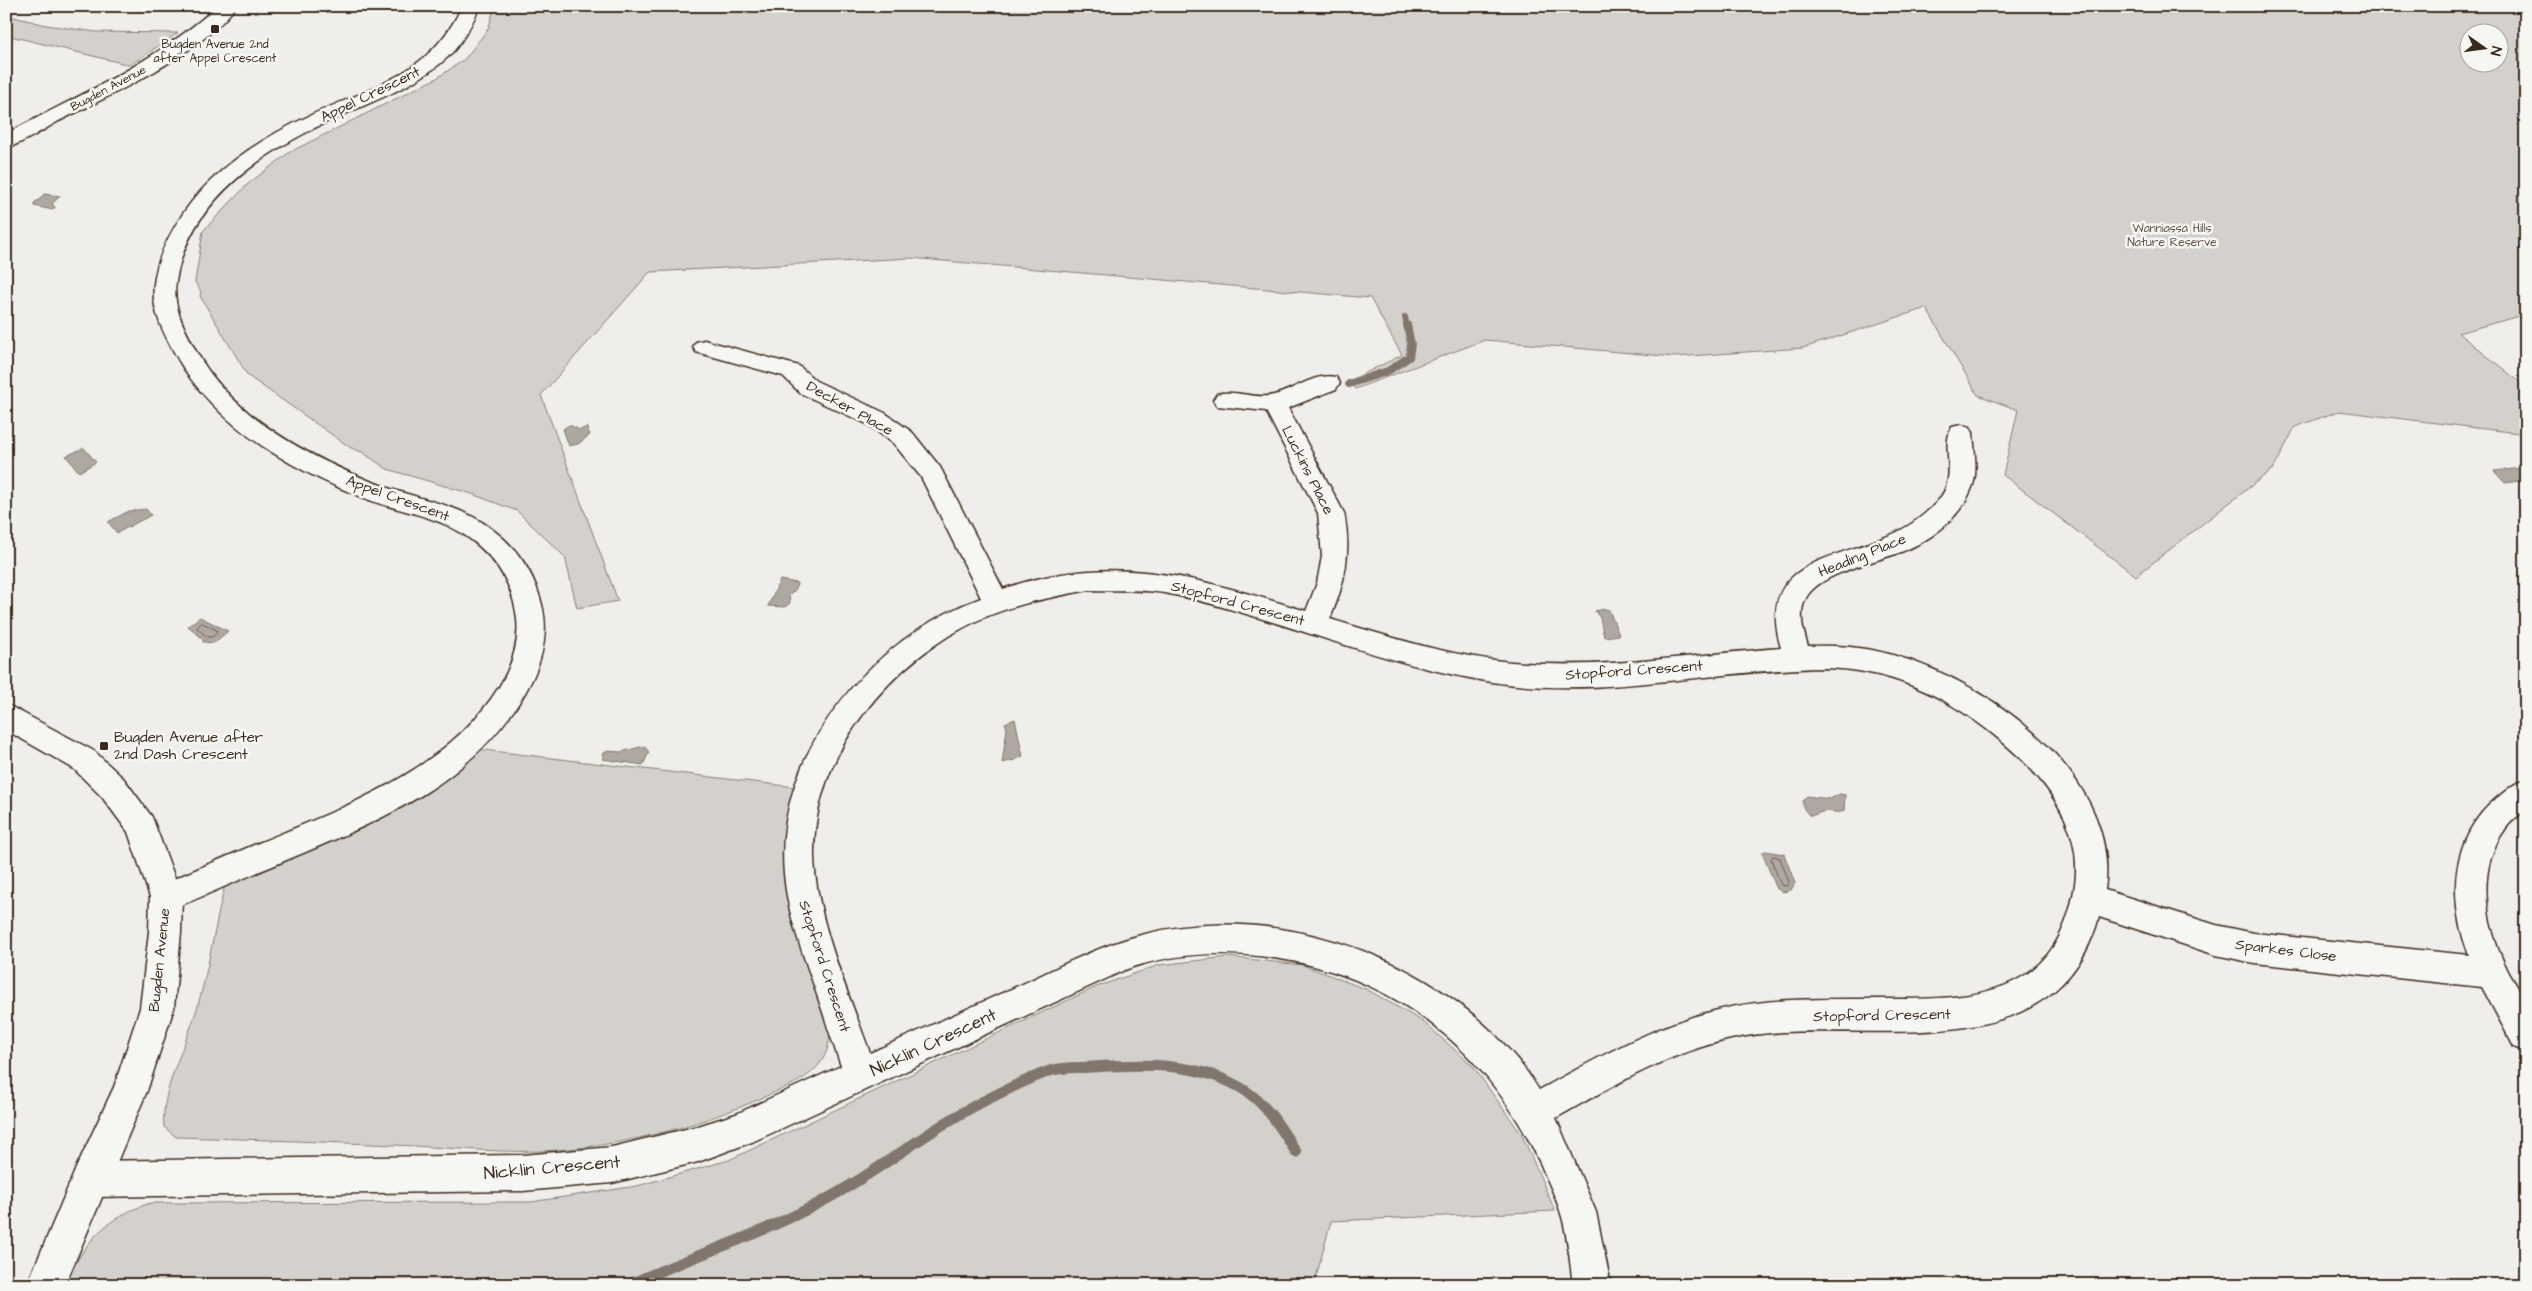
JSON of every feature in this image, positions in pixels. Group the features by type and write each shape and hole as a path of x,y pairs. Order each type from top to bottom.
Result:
{"street":[{"name":"Bugden Avenue","path":"6,142 144,70 195,35 227,6"},
{"name":"Appel Crescent","path":"166,897 350,818 407,790 433,774 476,739 507,701 526,662 533,625 527,591 520,575 498,548 467,525 449,516 374,492 309,463 255,430 214,394 184,355 167,316 164,282 173,249 191,217 217,186 251,158 292,133 380,93 427,67 449,48 458,36 471,6"},
{"name":"Decker Place","path":"704,347 791,371 808,387 877,419 903,438 914,449 930,473 996,601"},
{"path":"1225,400 1274,404 1328,383"},
{"name":"Luckins Place","path":"1274,404 1331,513 1335,530 1336,565 1325,600 1314,624"},
{"name":"Heading Place","path":"1798,657 1786,619 1792,596 1799,585 1820,569 1893,544 1912,535 1942,514 1961,488 1961,433"},
{"name":"Stopford Crescent","path":"861,1075 810,926 803,898 798,842 808,790 828,741 858,697 897,659 943,626 996,601 1041,587 1090,580 1140,580 1190,587 1406,652 1493,671 1552,676 1610,674 1798,657 1869,660 1931,679 1969,699 2016,735 2053,773 2080,815 2092,858 2087,899 2077,940 2061,965 2022,994 2002,1003 1956,1014 1832,1016 1746,1020 1688,1034 1635,1057 1533,1112"},
{"name":"Bugden Avenue","path":"6,716 84,760 113,788 141,826 166,897 165,932 157,1008 130,1091 90,1179 46,1285"},
{"path":"2526,792 2505,804 2481,836 2473,855 2469,897 2472,921 2491,973 2502,999 2526,1036"},
{"name":"Sparkes Close","path":"2087,899 2216,940 2254,948 2491,973"},
{"name":"Nicklin Crescent","path":"90,1179 523,1173 612,1165 698,1144 740,1130 1083,972 1140,950 1202,939 1267,941 1331,954 1384,975 1449,1013 1497,1058 1533,1112 1552,1147 1582,1223 1592,1285"}],"green space":[{"name":"Wanniassa Hills Nature Reserve","path":"495,6 2526,6 2526,314 2458,333 2526,387 2526,434 2339,411 2295,427 2274,468 2136,576 2003,475 2018,410 1978,395 1926,308 1803,348 1675,357 1485,340 1355,389 1349,381 1402,355 1370,298 910,258 650,272 541,395 618,601 577,608 565,557 517,511 472,494 387,469 362,452 351,448 248,376 200,296 201,292 195,282 203,231 248,184 290,152 437,78 465,59 488,29"},
{"path":"6,15 46,25 96,32 178,33 130,65 6,35"},
{"path":"476,749 795,787 830,1030 829,1045 818,1066 799,1081 711,1118 656,1134 571,1149 542,1151 468,1150 395,1145 176,1137 164,1127 166,1098 198,1005 225,885"},
{"path":"1228,957 1303,965 1368,990 1422,1021 1472,1065 1522,1135 1555,1211 1331,1221 1314,1285 66,1285 80,1256 98,1233 122,1215 151,1203 531,1202 637,1186 729,1160 1096,987 1159,965"}],"water":[{"path":"44,194 60,196 52,204 55,207 53,210 34,206 34,203"},
{"path":"569,425 580,430 587,427 590,435 578,444 569,446 563,429"},
{"path":"84,448 96,462 79,472 66,456"},
{"path":"2523,468 2526,471 2526,480 2505,483 2494,471"},
{"path":"146,509 151,515 117,533 108,522 129,511"},
{"path":"780,580 797,583 796,589 789,596 790,603 785,607 768,606"},
{"path":"1609,610 1619,635 1604,637 1600,618 1595,611"},
{"path":"200,617 228,631 214,643 203,642 203,639 188,626"},
{"path":"1015,719 1023,756 1002,763 1007,729 1005,723"},
{"path":"644,746 649,752 643,765 602,759 604,753 608,751 621,752"},
{"path":"1840,794 1845,795 1844,811 1842,812 1826,811 1809,815 1804,809 1802,801 1807,796 1830,799"},
{"path":"1765,851 1784,854 1795,883 1791,890 1784,892 1777,889 1762,853"}],"waterway":[{"path":"1405,317 1407,327"},
{"path":"1349,384 1388,371 1409,357 1411,344 1407,325"},
{"path":"628,1285 751,1235 823,1201 866,1176 950,1120 1023,1082 1058,1069 1150,1065 1190,1069 1210,1074 1228,1081 1254,1097 1274,1119 1296,1152"}],"place":[{"name":"Bugden Avenue 2nd after Appel Crescent","path":"215,29"},
{"name":"Bugden Avenue after 2nd Dash Crescent","path":"104,746"}]}
